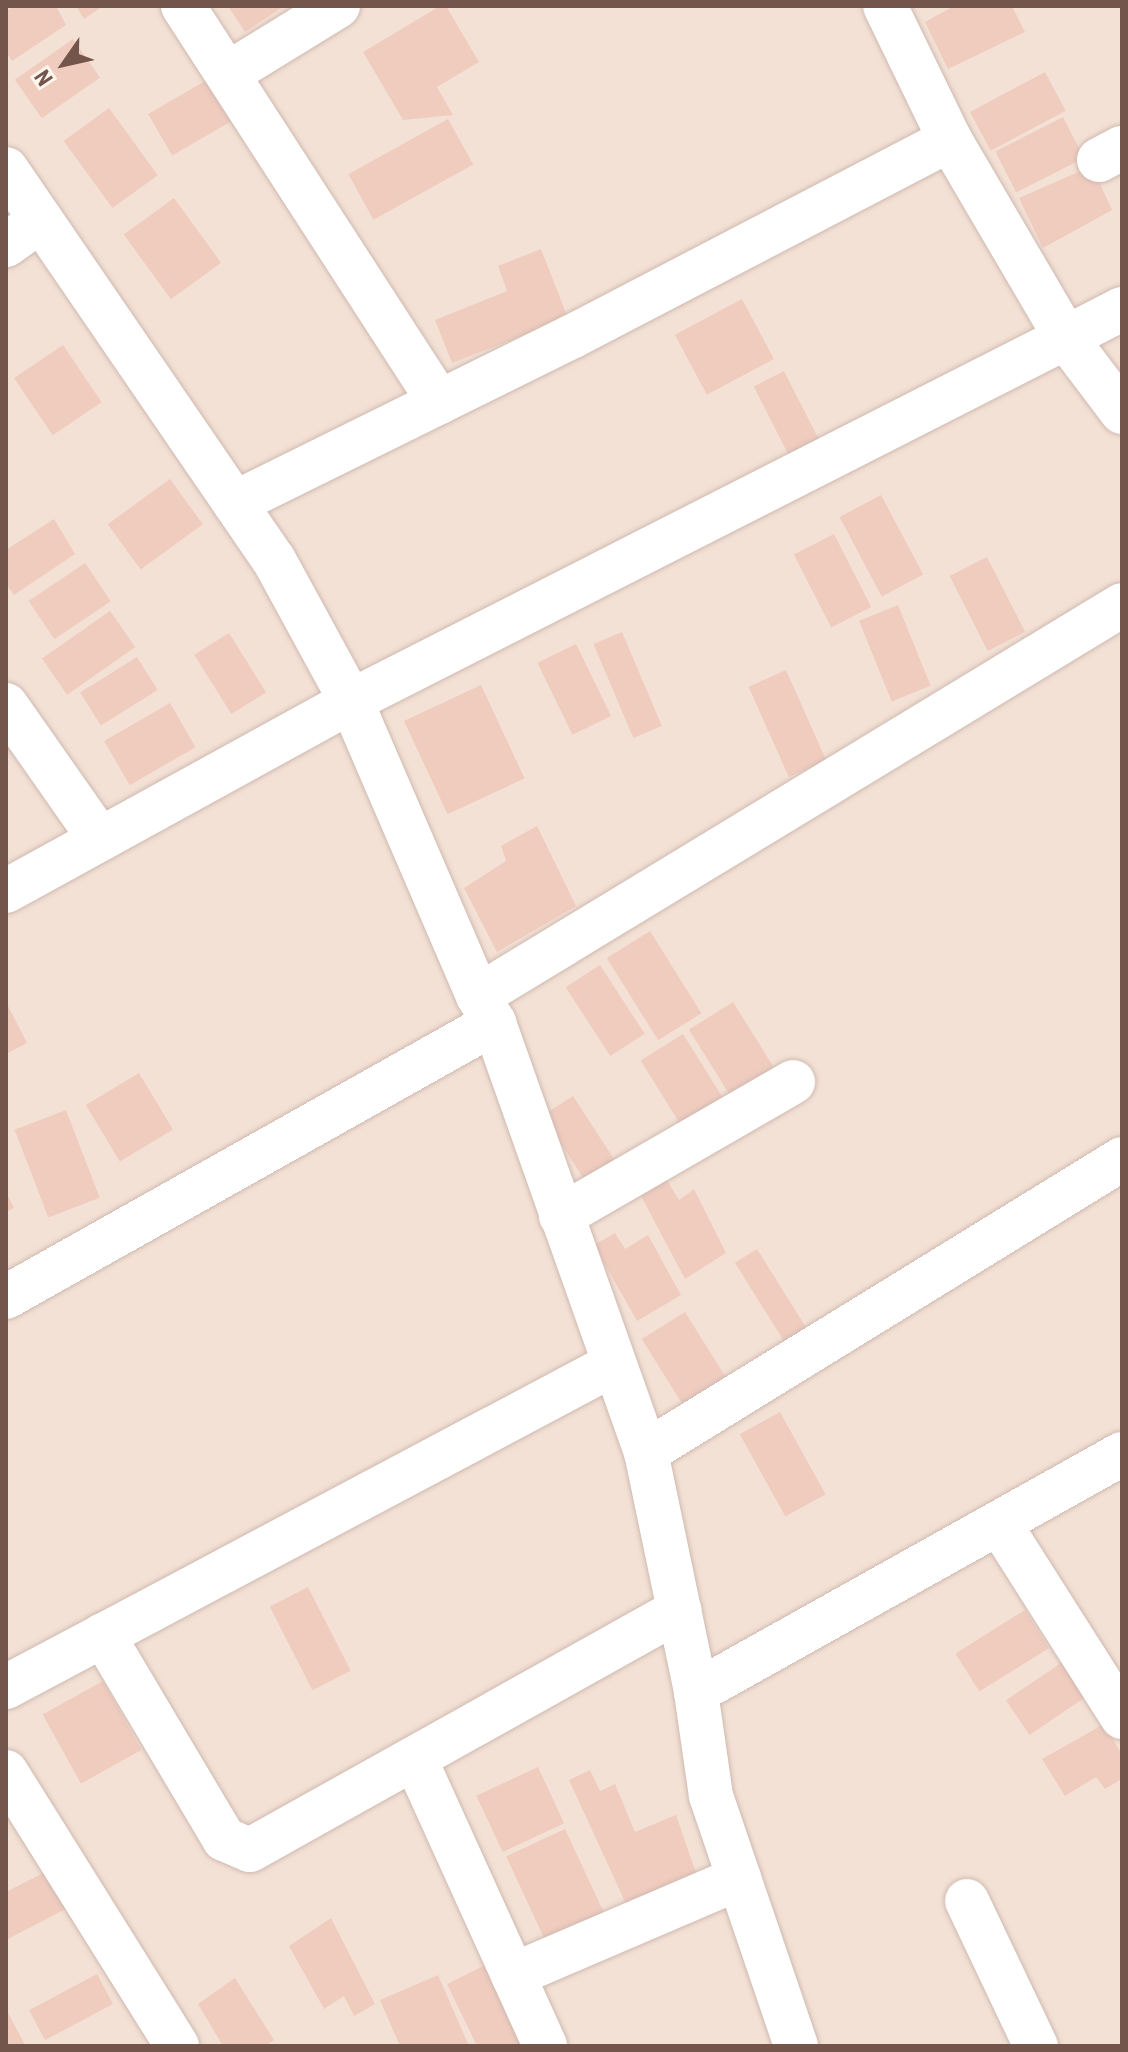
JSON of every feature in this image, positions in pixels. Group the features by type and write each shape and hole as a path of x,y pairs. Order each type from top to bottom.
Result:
{"street":[{"path":"183,6 439,402"},
{"path":"229,73 338,6"},
{"path":"885,6 950,140 1066,338 1122,412"},
{"path":"235,503 950,140"},
{"path":"6,169 274,560 351,701 486,1009 612,1365 646,1452 696,1692 711,1796 796,2046"},
{"path":"6,245 41,220"},
{"path":"6,891 351,701 1122,309"},
{"path":"6,1297 486,1009 1122,605"},
{"path":"6,705 100,839"},
{"path":"561,1216 793,1082"},
{"path":"646,1452 1122,1159"},
{"path":"6,1687 612,1365"},
{"path":"696,1692 1122,1454"},
{"path":"999,1523 1122,1717"},
{"path":"103,1635 224,1839 235,1847 250,1850 416,1761 680,1610"},
{"path":"416,1761 545,2046"},
{"path":"6,1772 177,2046"},
{"path":"513,1975 739,1878"},
{"path":"967,1901 1036,2046"}],"shaded area":[{"path":"6,6 1122,6 1122,2046 6,2046"}],"building":[{"path":"13,6 56,6 66,25 12,61 6,52 6,11"},
{"path":"76,6 103,6 84,19"},
{"path":"228,6 284,6 245,32"},
{"path":"440,6 446,6 479,62 437,87 453,115 403,120 363,52"},
{"path":"954,6 1012,6 1025,32 948,69 925,22"},
{"path":"73,39 100,78 42,118 15,80"},
{"path":"1045,72 1066,111 991,151 970,112"},
{"path":"207,80 231,122 172,156 148,114"},
{"path":"109,108 158,175 112,208 64,141"},
{"path":"1063,117 1084,158 1016,192 995,152"},
{"path":"448,119 473,164 374,220 348,174"},
{"path":"1092,166 1112,210 1043,248 1019,198"},
{"path":"174,198 221,263 171,299 124,234"},
{"path":"541,249 568,318 452,363 435,320 507,291 498,266"},
{"path":"742,299 774,359 707,395 675,335"},
{"path":"63,345 102,402 53,435 14,378"},
{"path":"784,371 823,447 792,462 754,386"},
{"path":"170,479 203,524 141,570 108,524"},
{"path":"881,495 923,574 882,597 840,517"},
{"path":"54,519 75,554 14,595 6,584 6,550"},
{"path":"834,534 871,607 831,627 794,554"},
{"path":"987,557 1025,632 988,651 950,576"},
{"path":"85,563 111,601 54,639 29,601"},
{"path":"898,605 931,686 892,701 859,621"},
{"path":"110,611 135,647 67,695 42,659"},
{"path":"622,632 662,726 633,738 593,644"},
{"path":"229,633 266,692 231,714 194,655"},
{"path":"576,644 611,716 572,735 537,663"},
{"path":"137,657 158,690 101,726 80,693"},
{"path":"786,670 826,760 789,777 749,687"},
{"path":"481,685 525,778 447,814 404,721"},
{"path":"170,703 196,747 130,785 104,741"},
{"path":"537,826 576,906 497,952 464,888 506,861 501,846"},
{"path":"650,931 701,1013 658,1040 607,958"},
{"path":"600,965 645,1034 610,1056 566,987"},
{"path":"6,1002 27,1043 6,1054"},
{"path":"733,1002 774,1068 730,1096 689,1030"},
{"path":"683,1034 726,1103 684,1129 641,1060"},
{"path":"139,1073 173,1130 120,1162 86,1105"},
{"path":"573,1096 615,1161 585,1181 543,1116"},
{"path":"66,1110 100,1198 48,1217 15,1130"},
{"path":"667,1180 679,1200 694,1189 726,1253 685,1279 641,1196"},
{"path":"6,1192 14,1208 6,1212"},
{"path":"615,1233 625,1249 648,1235 681,1295 637,1321 594,1245"},
{"path":"757,1249 814,1340 792,1354 735,1263"},
{"path":"685,1312 730,1383 686,1410 642,1339"},
{"path":"780,1412 826,1494 785,1517 740,1434"},
{"path":"308,1587 351,1671 312,1690 270,1607"},
{"path":"1025,1610 1049,1648 979,1692 955,1653"},
{"path":"1064,1661 1087,1696 1029,1735 1006,1700"},
{"path":"103,1681 141,1750 81,1784 43,1714"},
{"path":"1104,1724 1122,1755 1122,1779 1105,1789 1096,1777 1065,1796 1042,1759"},
{"path":"538,1767 564,1823 503,1852 476,1796"},
{"path":"590,1770 600,1791 615,1784 635,1832 676,1815 696,1873 627,1906 569,1780"},
{"path":"565,1829 606,1917 547,1944 506,1856"},
{"path":"57,1866 77,1903 6,1940 6,1892"},
{"path":"331,1918 375,2004 354,2016 344,1996 324,2009 289,1946"},
{"path":"493,1961 534,2046 477,2046 447,1984"},
{"path":"97,1974 113,2004 45,2040 29,2010"},
{"path":"438,1975 469,2046 400,2046 380,2000"},
{"path":"235,1978 274,2040 265,2046 223,2046 198,2004"},
{"path":"6,2009 25,2045 23,2046 6,2046"}]}
